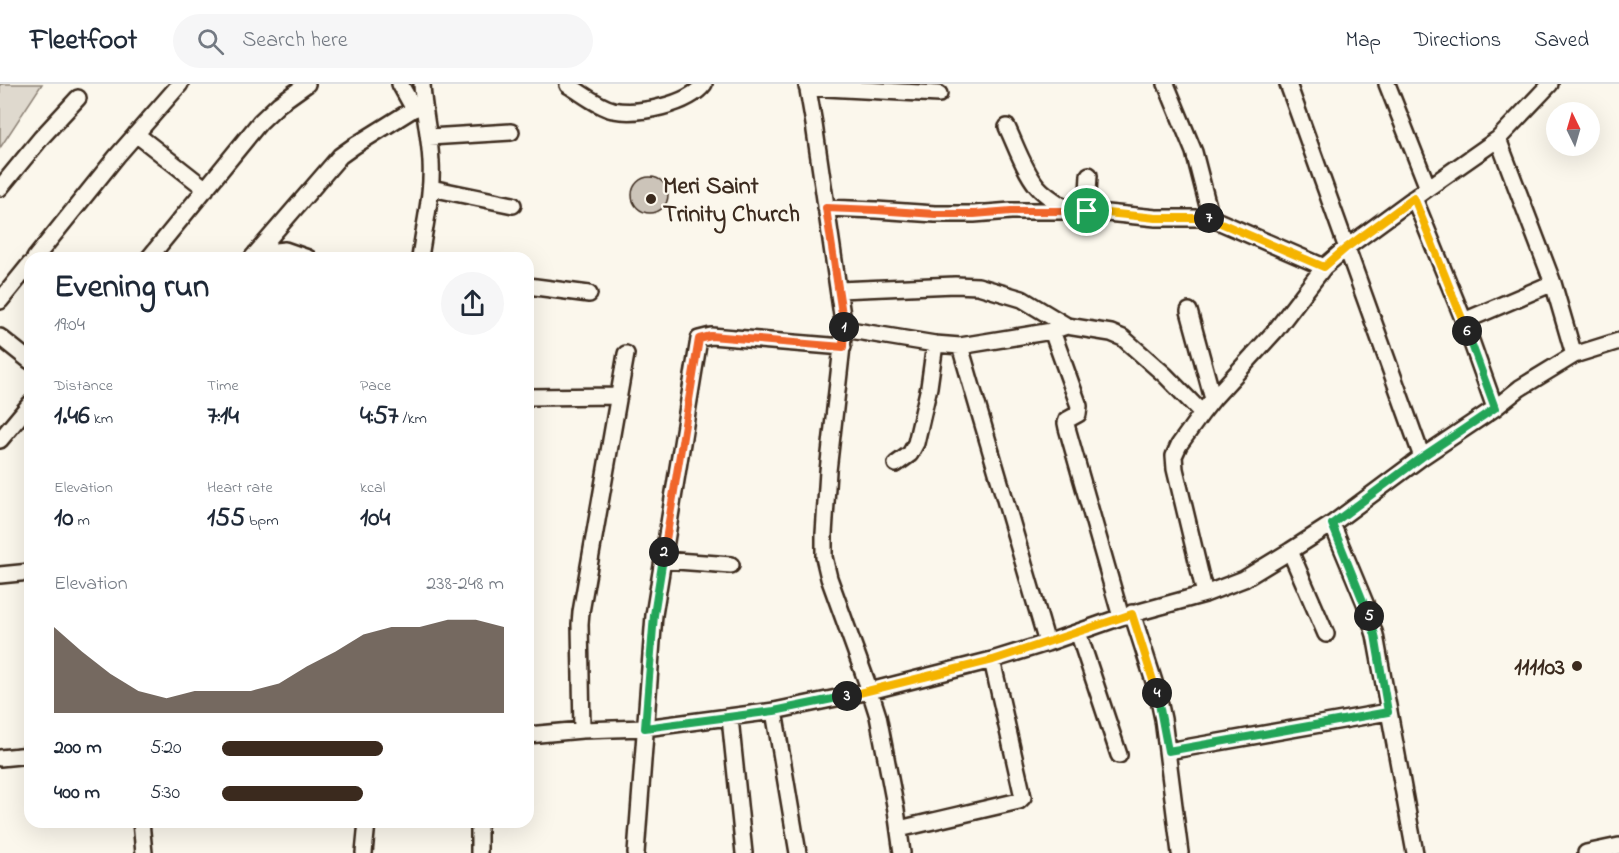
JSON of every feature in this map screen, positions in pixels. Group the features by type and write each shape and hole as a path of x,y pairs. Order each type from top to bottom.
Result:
{"street":[{"path":"40,252 180,84"},
{"path":"154,252 260,122 279,104 307,84"},
{"path":"400,84 418,106 429,136 431,188 421,252"},
{"path":"257,252 340,156 418,106 422,84"},
{"path":"568,84 604,107 622,111 637,111 679,102 700,85"},
{"path":"1166,84 1194,152 1211,218"},
{"path":"1289,84 1422,457"},
{"path":"1387,84 1428,188"},
{"path":"1205,594 1175,469 1174,456 1179,445 1213,399 1275,331 1324,267 1346,248 1498,139 1550,84"},
{"path":"902,853 878,716 829,578 824,557 828,471 844,329 807,85 939,94"},
{"path":"0,188 78,98"},
{"path":"1007,127 1028,172 1038,187 1050,198 1079,212"},
{"path":"429,136 511,132"},
{"path":"136,134 206,189"},
{"path":"1498,139 1553,284 1574,355"},
{"path":"0,162 12,173"},
{"path":"1079,212 1089,175"},
{"path":"431,188 513,205"},
{"path":"1414,198 1464,321 1495,408"},
{"path":"826,208 935,214 1011,211 1079,212 1156,218 1211,218 1324,267"},
{"path":"273,252 285,250 291,252"},
{"path":"0,301 24,271"},
{"path":"1464,321 1553,284"},
{"path":"839,290 978,286 1022,299 1060,329 1079,406 1078,414 1066,423 1127,615 1157,691 1168,751 1180,853"},
{"path":"534,287 589,294"},
{"path":"1189,311 1213,399"},
{"path":"844,329 960,346 1060,329 1111,333 1123,338 1165,375 1202,413"},
{"path":"636,853 654,615 699,339 711,336 843,347"},
{"path":"0,337 24,356"},
{"path":"534,734 645,728 730,718 870,691 993,660 1127,615 1205,594 1244,579 1332,524 1520,388 1574,355 1619,341"},
{"path":"896,464 910,454 916,443 929,387 935,344"},
{"path":"960,346 1047,643"},
{"path":"582,730 581,612 626,354"},
{"path":"534,397 618,396"},
{"path":"0,440 24,411"},
{"path":"1332,524 1365,603 1375,635 1415,853"},
{"path":"1290,551 1326,634"},
{"path":"663,560 731,565"},
{"path":"0,574 24,572"},
{"path":"1078,632 1119,755"},
{"path":"899,829 1019,801 1023,797 993,660"},
{"path":"774,711 798,853"},
{"path":"1168,751 1388,712"},
{"path":"730,718 744,853"},
{"path":"0,758 24,756"},
{"path":"142,828 144,853"},
{"path":"364,853 366,828"},
{"path":"479,828 479,853"},
{"path":"1586,853 1619,846"}],"shaded area":[{"path":"0,84 42,84 0,148"}],"building":[{"name":"Meri Saint Trinity Church","path":"650,177 663,182 668,195 663,208 650,213 637,208 632,195 637,182"}],"place":[{"name":"Meri Saint Trinity Church","path":"651,199"},
{"name":"111103","path":"1577,666"}],"route":[{"path":"1414,198 1464,321 1495,408 1422,457 1332,524 1365,603 1375,635 1388,712 1168,751 1157,691 1132,614 993,660 870,691 774,711 645,728 654,615 699,339 711,336 843,347 844,329 826,208 935,214 1087,211 1156,218 1211,218 1324,267 1414,198"}]}
